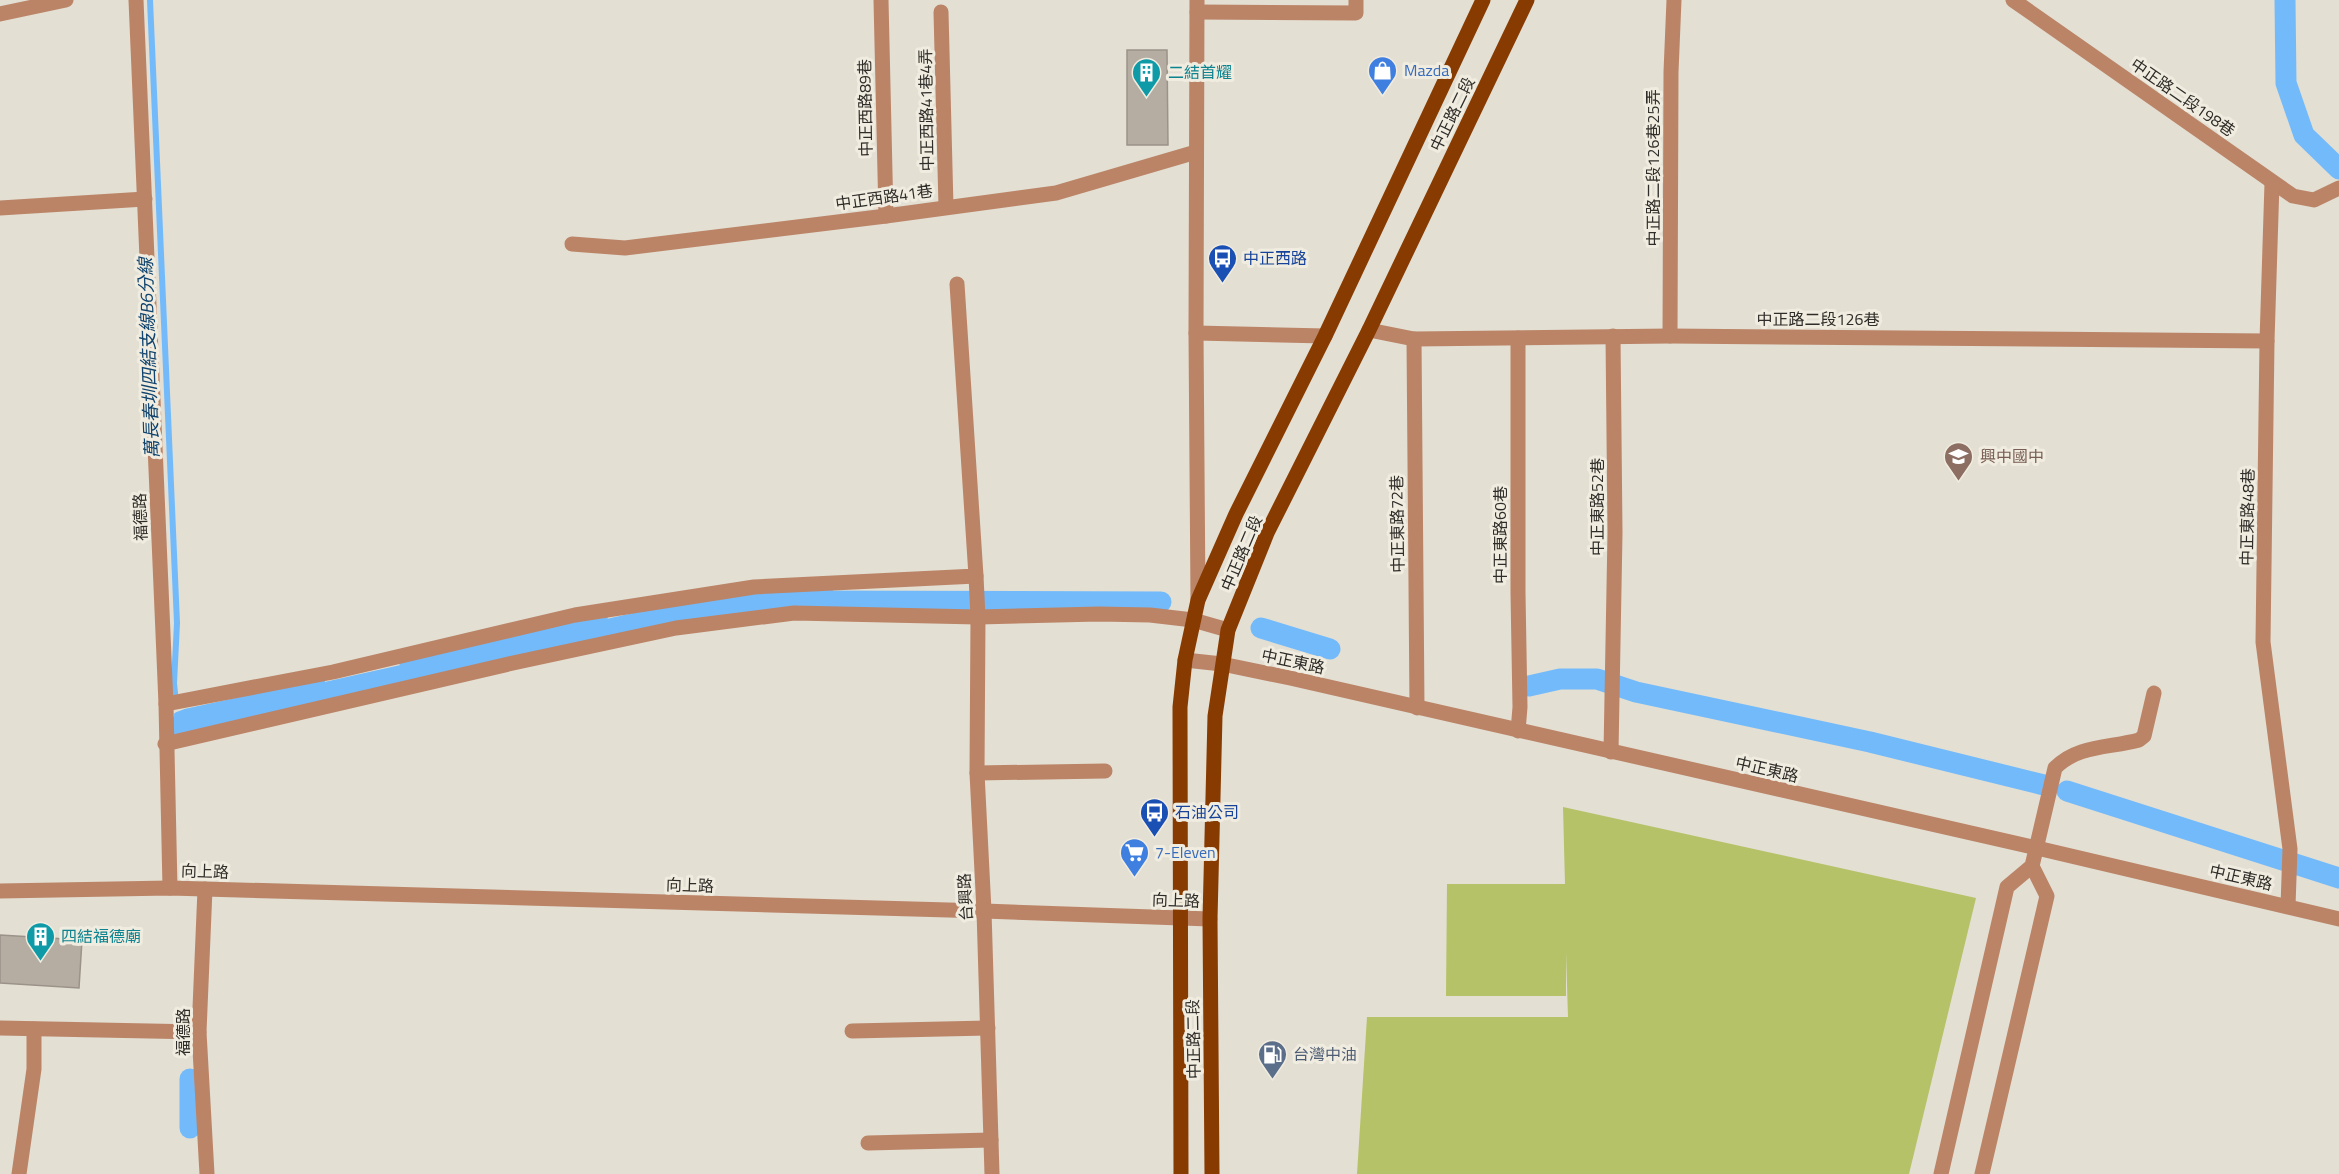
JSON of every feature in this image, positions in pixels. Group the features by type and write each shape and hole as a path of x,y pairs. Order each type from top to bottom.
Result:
{"main road":[{"name":"中正路二段","path":"1181,1174 1180,707 1185,660 1198,600 1236,514 1325,336 1484,0"},
{"name":"中正路二段","path":"1212,1174 1210,920 1215,716 1228,630 1267,533 1369,330 1527,0"}],"street":[{"path":"0,14 66,0"},
{"name":"福德路","path":"136,0 166,704 165,744 170,888"},
{"name":"中正西路89巷","path":"881,0 886,216"},
{"path":"1198,600 1197,6 1356,13 1356,0"},
{"name":"中正路二段126巷25弄","path":"1671,336 1671,83 1674,0"},
{"name":"中正路二段198巷","path":"2013,0 2293,196 2314,200 2339,188"},
{"name":"中正西路41巷4弄","path":"941,12 946,207"},
{"name":"中正西路41巷","path":"572,244 625,248 1056,193 1196,152"},
{"name":"中正東路48巷","path":"2272,183 2267,341 2263,642 2290,849 2289,906"},
{"path":"0,208 145,199"},
{"name":"台興路","path":"957,284 978,618 977,773 984,911 992,1174"},
{"name":"中正路二段126巷","path":"1369,330 1413,339 1671,336 2267,341"},
{"path":"1196,333 1325,336"},
{"name":"中正東路52巷","path":"1611,752 1614,685 1613,336"},
{"name":"中正東路60巷","path":"1518,338 1520,707 1518,731"},
{"name":"中正東路72巷","path":"1413,339 1417,708"},
{"path":"166,704 333,672 512,628 754,587 975,576"},
{"path":"165,744 513,663 676,628 794,614 978,618 1100,614 1150,615 1193,620 1228,630"},
{"name":"中正東路","path":"1185,660 1222,664 2037,848 2339,919"},
{"path":"1941,1174 2007,887 2032,866 2055,768 2074,753 2139,740 2144,736 2154,693"},
{"path":"977,773 1106,771"},
{"path":"1982,1174 2047,896 2032,866"},
{"name":"向上路","path":"0,891 170,888 984,911 1210,920"},
{"name":"福德路","path":"205,889 199,1032 207,1174"},
{"path":"0,1028 199,1032"},
{"path":"852,1031 988,1028"},
{"path":"19,1174 34,1069 34,1029"},
{"path":"868,1143 991,1140"}],"green space":[{"path":"1563,807 1976,898 1909,1174 1357,1174 1367,1017 1568,1017 1566,952 1566,996 1446,996 1447,884 1565,884"}],"building":[{"name":"二結首耀","path":"1127,50 1167,50 1168,145 1127,145"},
{"name":"四結福德廟","path":"0,935 82,940 79,988 0,983"}],"waterway":[{"name":"萬長春圳四結支線B6分線","path":"150,0 177,623 174,683 176,703"},
{"path":"2285,0 2286,83 2304,135 2339,169"},
{"path":"820,590 827,590 834,595 965,595 966,601"},
{"path":"181,731 180,725 708,607 795,601 1161,602"},
{"path":"402,663 605,617"},
{"path":"1261,628 1330,649"},
{"path":"1529,686 1560,679 1597,679 1636,692 1870,742 2044,785"},
{"path":"180,725 177,715 185,712 322,682"},
{"path":"2067,791 2339,878"},
{"path":"190,1079 190,1128"}],"place":[{"name":"Mazda","path":"1383,96"},
{"name":"二結首耀","path":"1147,98"},
{"name":"中正西路","path":"1222,284"},
{"name":"興中國中","path":"1959,482"},
{"name":"石油公司","path":"1154,838"},
{"name":"7-Eleven","path":"1134,878"},
{"name":"四結福德廟","path":"40,962"},
{"name":"台灣中油","path":"1272,1080"}]}
